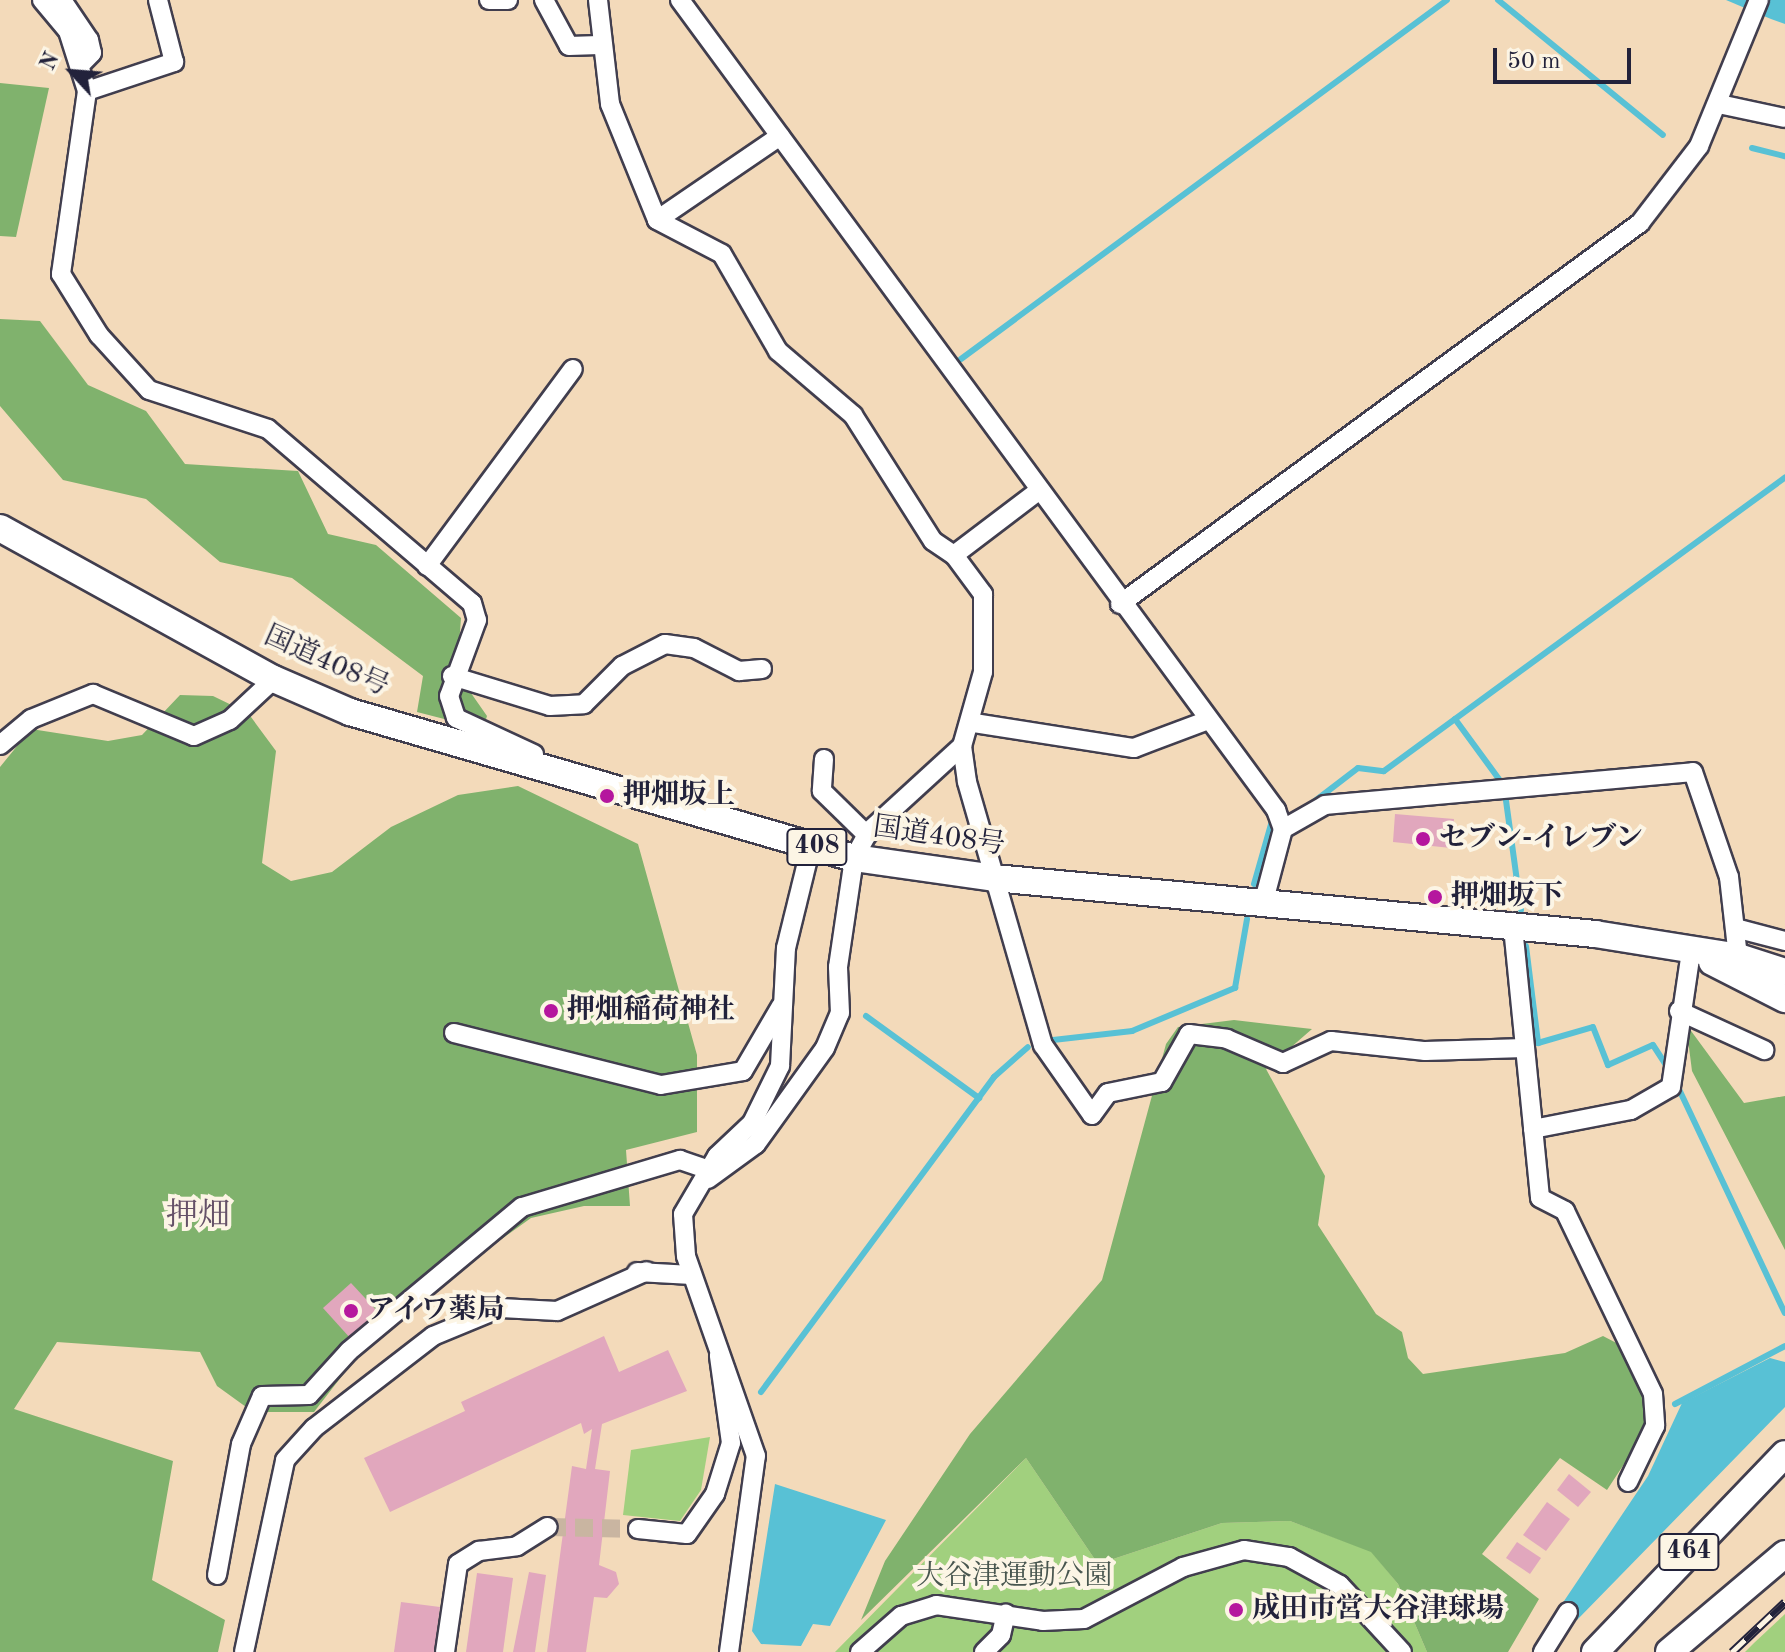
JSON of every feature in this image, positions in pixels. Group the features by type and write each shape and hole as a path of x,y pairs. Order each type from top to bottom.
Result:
{"highway":[{"name":"国道408号","path":"0,528 274,679 401,729 811,846 861,846 994,878 1513,927 1738,957 1785,972"},
{"name":"国道408号","path":"1691,951 1785,999"},
{"name":"464","path":"1595,1652 1785,1454"},
{"path":"1669,1652 1785,1554"}],"street":[{"path":"42,0 68,31 81,64 87,91 61,274 99,335 149,390 268,429 479,612 452,676 449,696 467,727 621,790"},
{"path":"62,0 89,40 92,53 81,64"},
{"path":"87,91 174,62 158,0"},
{"path":"489,0 508,0"},
{"path":"544,0 569,46 599,45"},
{"path":"598,0 599,45 610,104 657,220 722,254 778,351 853,415 927,533 954,555 983,594 974,723 962,746 861,846 838,967 840,1013 825,1048 756,1144 705,1177"},
{"path":"680,0 1283,829"},
{"path":"1120,604 1640,223 1684,171 1719,103 1759,0"},
{"path":"1719,103 1785,118"},
{"path":"657,220 780,136"},
{"path":"427,566 573,369"},
{"path":"954,555 1037,492"},
{"path":"452,676 550,706 584,704 622,666 665,644 694,648 739,671 762,669"},
{"path":"0,745 31,719 93,694 194,736 230,720 274,679"},
{"path":"974,723 1134,748 1206,721"},
{"path":"962,746 994,878 1043,1045 1092,1115 1108,1093 1162,1082 1189,1034 1227,1039 1283,1063 1331,1041 1425,1051 1525,1048"},
{"path":"824,759 822,791 861,846"},
{"path":"1263,904 1283,829 1325,805 1693,772 1739,929 1738,957"},
{"path":"729,1652 756,1456 720,1345 692,1275 683,1214 705,1177 769,1094 780,1066 782,1003 791,922 811,846"},
{"path":"1513,927 1540,1198 1565,1211 1653,1394 1655,1426 1628,1482"},
{"path":"1739,929 1785,941"},
{"path":"1533,1129 1631,1110 1674,1079 1679,1011 1691,951"},
{"path":"454,1033 661,1085 743,1071 782,1003"},
{"path":"1679,1011 1764,1050"},
{"path":"217,1575 241,1444 262,1396 309,1395 401,1310 522,1207 680,1160 705,1177"},
{"path":"244,1652 285,1460 314,1428 433,1336 501,1308 557,1311 647,1271 692,1275"},
{"path":"638,1529 687,1534 715,1494 731,1443 720,1345"},
{"path":"445,1652 458,1564 479,1551 517,1546 548,1527"},
{"path":"860,1652 901,1616 936,1605 1084,1619 1183,1567 1254,1551 1289,1557 1340,1585 1402,1652"},
{"path":"1543,1652 1568,1612"},
{"path":"984,1652 1001,1635 1006,1614"}],"green space":[{"path":"0,83 49,88 16,237 0,236"},
{"path":"0,319 40,321 88,385 146,411 185,464 298,471 328,534 376,545 461,618 457,673 487,716 483,729 417,712 423,676 292,578 220,562 146,499 63,480 0,406"},
{"path":"180,695 213,696 248,713 276,751 262,863 291,881 332,872 391,827 458,795 518,786 638,844 697,1055 697,1132 626,1150 630,1206 584,1206 531,1218 492,1246 352,1363 314,1412 253,1412 217,1386 200,1352 57,1342 14,1409 173,1461 152,1580 225,1620 218,1652 0,1652 0,767 31,729 108,741 142,735"},
{"path":"1234,1020 1312,1029 1266,1069 1325,1176 1318,1225 1376,1314 1402,1332 1408,1358 1423,1374 1565,1353 1603,1336 1626,1348 1649,1407 1645,1432 1607,1490 1560,1458 1482,1554 1539,1599 1508,1652 1427,1652 1398,1584 1371,1552 1290,1521 1222,1523 1098,1564 1026,1458 861,1620 885,1561 970,1434 1102,1280 1166,1044 1178,1027"},
{"path":"1686,1024 1744,1103 1785,1096 1785,1250 1692,1071"},
{"path":"710,1437 701,1490 680,1521 623,1515 631,1450"},
{"name":"大谷津運動公園","path":"1026,1458 1098,1564 1222,1523 1290,1521 1371,1551 1398,1584 1427,1652 835,1652"},
{"path":"1785,1614 1785,1652 1745,1652 1754,1643"}],"water":[{"path":"1726,0 1785,0 1785,24 1771,19"},
{"path":"1770,1358 1785,1362 1785,1407 1577,1620 1562,1604 1648,1476 1682,1403"},
{"path":"775,1484 886,1520 830,1626 813,1624 801,1646 761,1644 752,1631"}],"building":[{"path":"1395,814 1454,819 1451,848 1393,842"},
{"name":"アイワ薬局","path":"351,1283 379,1313 351,1339 323,1308"},
{"path":"604,1336 619,1372 668,1350 687,1391 602,1424 595,1469 610,1471 599,1565 616,1572 619,1584 607,1598 594,1597 586,1652 547,1652 572,1466 586,1469 592,1429 584,1434 581,1423 390,1512 364,1458 465,1411 461,1402"},
{"path":"1569,1474 1591,1492 1578,1507 1557,1490"},
{"path":"1547,1502 1570,1519 1546,1551 1523,1535"},
{"path":"1517,1542 1541,1558 1530,1574 1506,1558"},
{"path":"529,1572 546,1575 535,1652 513,1652"},
{"path":"477,1573 513,1578 503,1652 466,1652"},
{"path":"401,1602 440,1607 434,1652 394,1652"}],"waterway":[{"path":"961,359 1447,0"},
{"path":"1498,0 1663,135"},
{"path":"1752,148 1785,156"},
{"path":"1311,804 1358,768 1384,771 1785,477"},
{"path":"1455,719 1504,786 1521,910"},
{"path":"1254,884 1272,821"},
{"path":"1053,1040 1132,1031 1235,988 1247,919"},
{"path":"1526,946 1538,1043 1593,1027 1608,1065 1653,1045 1670,1071"},
{"path":"866,1016 979,1098"},
{"path":"761,1392 994,1077 1028,1047"},
{"path":"1677,1085 1785,1313"},
{"path":"1675,1404 1785,1346"}],"tunnel":[{"path":"548,1527 638,1529"}],"railway":[{"path":"1732,1652 1785,1602"}],"place":[{"name":"押畑坂上","path":"607,796"},
{"name":"セブン-イレブン","path":"1423,839"},
{"name":"押畑坂下","path":"1435,897"},
{"name":"押畑稲荷神社","path":"551,1011"},
{"name":"アイワ薬局","path":"351,1311"},
{"name":"成田市営大谷津球場","path":"1236,1610"}],"district":[{"name":"押畑","path":"198,1217"}]}
